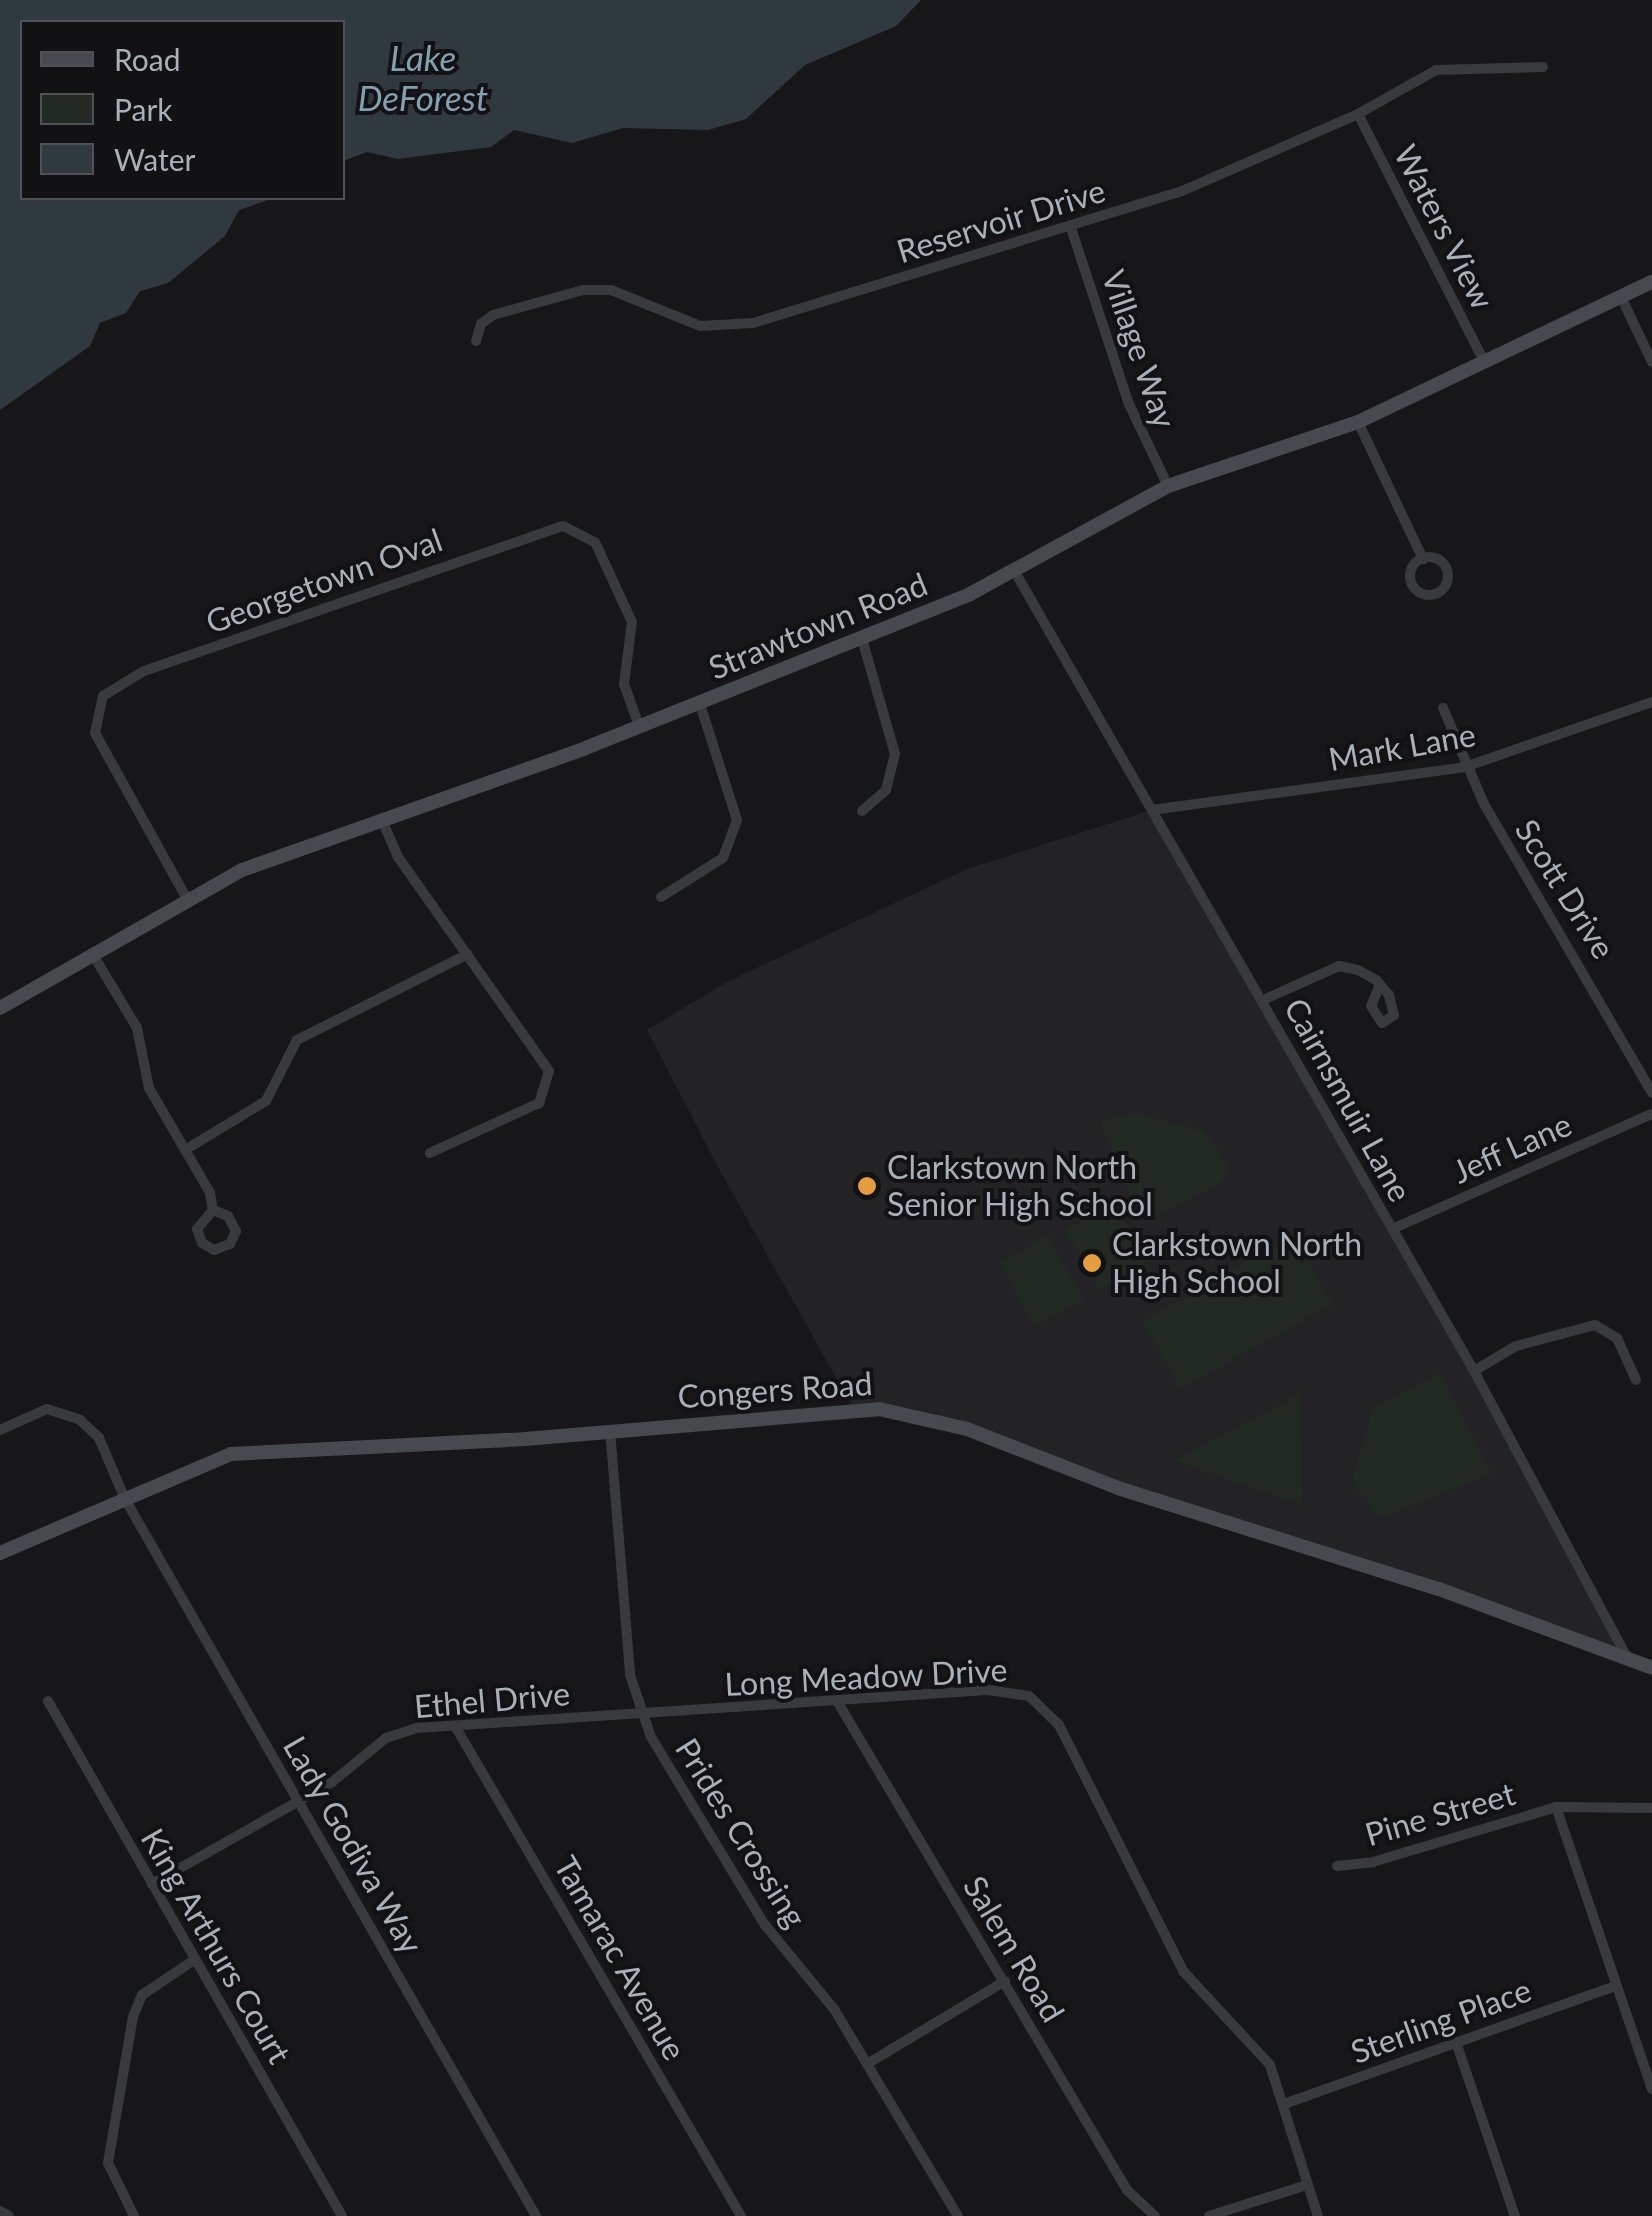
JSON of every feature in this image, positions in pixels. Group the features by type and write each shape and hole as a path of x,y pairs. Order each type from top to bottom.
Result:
{"street":[{"name":"Reservoir Drive","path":"476,341 481,324 493,316 583,290 612,290 700,326 753,323 1182,192 1358,114 1436,70 1544,67"},
{"name":"Waters View","path":"1358,114 1485,363"},
{"name":"Village Way","path":"1070,224 1129,404 1168,486"},
{"name":"Strawtown Road","path":"0,1008 187,899 291,849 382,820 700,704 862,639 1016,572 1168,486 1358,422 1652,282"},
{"path":"1621,296 1652,362"},
{"path":"1358,422 1423,559"},
{"name":"Georgetown Oval","path":"187,899 95,733 103,696 144,671 563,526 594,542 632,622 624,684 639,726"},
{"name":"Cairnsmuir Lane","path":"1016,572 1474,1371 1627,1658"},
{"path":"862,639 895,754 886,790 862,812"},
{"name":"Mark Lane","path":"1152,810 1465,767 1652,702"},
{"path":"661,897 722,858 737,820 700,704"},
{"name":"Scott Drive","path":"1443,708 1465,767 1652,1093"},
{"path":"382,820 398,857 544,1055 548,1087 522,1114 430,1153"},
{"path":"92,953 137,1028 141,1070 214,1210"},
{"path":"185,1150 266,1101 285,1053 297,1040 468,954"},
{"path":"1263,1000 1339,966 1380,985"},
{"name":"Jeff Lane","path":"1392,1228 1652,1114"},
{"path":"1474,1371 1516,1346 1596,1326 1618,1338 1636,1380"},
{"name":"Congers Road","path":"0,1553 231,1454 610,1430 839,1408 914,1414 1652,1668"},
{"name":"Lady Godiva Way","path":"0,1430 47,1409 80,1420 112,1459 125,1498 536,2216"},
{"name":"Prides Crossing","path":"610,1430 630,1675 640,1713 765,1925 834,2009 958,2216"},
{"name":"Long Meadow Drive","path":"640,1713 988,1690 1030,1696 1047,1707 1172,1952 1198,1988 1259,2047 1284,2104 1318,2216"},
{"name":"Salem Road","path":"837,1700 1127,2190 1155,2216"},
{"name":"King Arthurs Court","path":"48,1701 342,2216"},
{"name":"Ethel Drive","path":"152,1884 300,1801 386,1738 455,1726 640,1713"},
{"name":"Tamarac Avenue","path":"455,1726 741,2216"},
{"name":"Pine Street","path":"1556,1807 1652,2089"},
{"name":"Pine Street","path":"1337,1866 1372,1862 1556,1807 1652,1808"},
{"path":"134,2216 108,2163 133,2017 142,1996 194,1960"},
{"path":"868,2064 1004,1981"},
{"name":"Sterling Place","path":"1284,2104 1614,1986"},
{"path":"1456,2042 1515,2216"},
{"path":"1210,2216 1308,2184"},
{"path":"0,2211 9,2216"}],"shaded area":[{"name":"Clarkstown North High School","path":"1152,810 1317,1095 1627,1658 946,1422 853,1408 718,1167 647,1030 727,982 967,869"}],"green space":[{"path":"1137,1113 1205,1132 1231,1169 1221,1182 1149,1219 1138,1218 1100,1121"},
{"path":"1114,1202 1148,1262 1100,1290 1066,1230"},
{"path":"1048,1235 1084,1300 1035,1327 999,1262"},
{"path":"1295,1237 1332,1304 1180,1389 1143,1321"},
{"path":"1440,1373 1492,1474 1379,1518 1352,1481 1373,1408"},
{"path":"1301,1393 1302,1505 1175,1461"}],"water":[{"name":"Lake DeForest","path":"0,0 921,0 896,26 805,65 746,119 708,130 623,128 572,143 514,130 491,147 398,159 367,152 345,160 345,20 20,20 20,200 268,200 239,210 225,236 168,283 140,291 126,313 100,323 90,346 0,410"}],"place":[{"name":"Clarkstown North Senior High School","path":"867,1186"},
{"name":"Clarkstown North High School","path":"1092,1263"}]}
